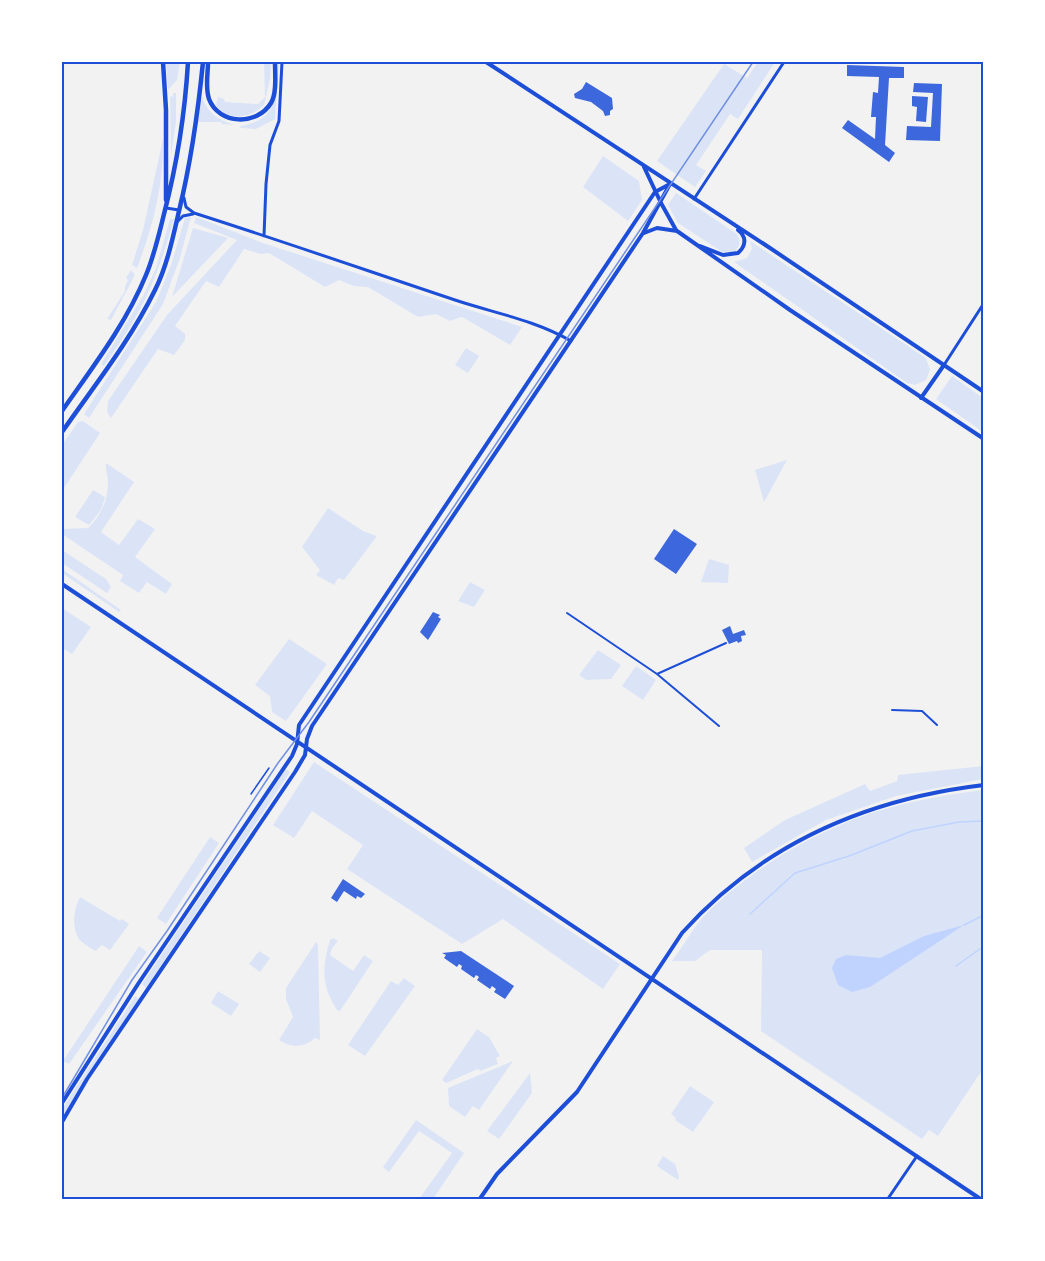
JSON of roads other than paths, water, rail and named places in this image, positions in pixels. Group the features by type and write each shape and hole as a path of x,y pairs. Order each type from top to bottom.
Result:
{"main road":[{"path":"163,62 166,110 166,206"},
{"path":"62,411 94,365 146,276 166,206 183,120 188,62"},
{"path":"62,432 141,317 156,288 176,224 183,191 198,107 203,62"},
{"path":"208,62 207,91 211,102 220,112 237,120 254,117 269,105 273,95 275,62"}],"street":[{"path":"264,236 270,145 279,121 282,62"},
{"path":"486,62 984,392"},
{"path":"694,199 783,62"},
{"path":"644,167 677,231 984,439"},
{"path":"62,1103 142,978 292,756 298,741 299,725 655,192 670,184"},
{"path":"62,1122 87,1079 293,775 305,755 309,732 643,233 670,184"},
{"path":"183,191 184,204 194,213 467,304 528,322 571,341"},
{"path":"166,206 179,210"},
{"path":"176,224 183,216 194,213"},
{"path":"697,245 729,256 738,253 743,248 744,236 720,216"},
{"path":"643,233 657,228 677,231"},
{"path":"921,398 984,303"},
{"path":"62,584 982,1200"},
{"path":"567,614 657,674 719,726"},
{"path":"657,674 726,644"},
{"path":"892,710 922,711 937,725"},
{"path":"479,1200 497,1174 577,1092 682,933 700,912 753,867 828,826 863,812 933,793 984,785"},
{"path":"886,1200 917,1156"}],"water":[{"path":"964,925 870,987 852,992 838,985 832,968 836,959 846,955 880,958 924,936"}],"waterway":[{"path":"750,914 795,873 849,856 912,831 959,822 984,821"},
{"path":"964,925 984,915"},
{"path":"956,966 984,946"}],"tram line":[{"path":"62,1098 132,980 278,763 309,722 753,62"}]}
